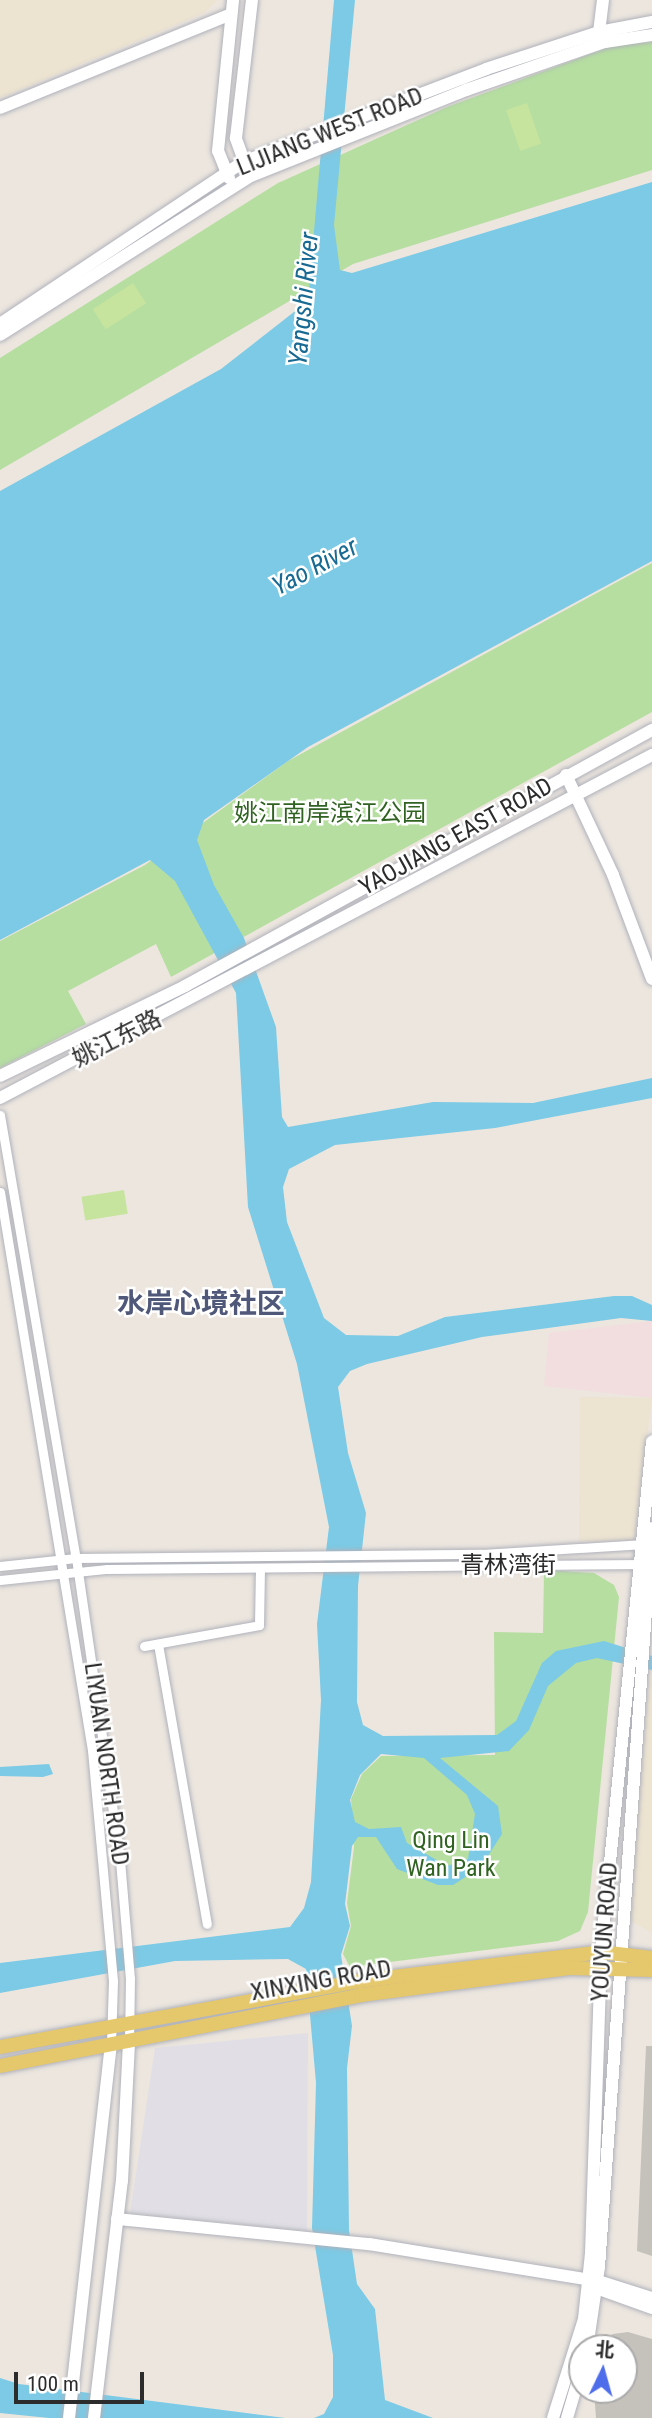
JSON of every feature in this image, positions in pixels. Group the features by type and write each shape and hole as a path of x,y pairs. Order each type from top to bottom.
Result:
{"main road":[{"path":"233,0 218,151 226,174 235,185"},
{"path":"251,176 243,162 236,138 252,0"},
{"path":"602,37 603,0"},
{"path":"0,108 231,14"},
{"name":"LIJIANG WEST ROAD","path":"0,324 243,162 359,120 652,22"},
{"name":"LIJIANG WEST ROAD","path":"0,335 251,176 310,156 466,90 602,37 652,35"},
{"name":"YAOJIANG EAST ROAD","path":"227,963 652,730"},
{"name":"YAOJIANG EAST ROAD","path":"233,979 652,755"},
{"path":"566,775 652,979"},
{"name":"姚江东路","path":"0,1076 227,963"},
{"name":"姚江东路","path":"0,1098 233,979"},
{"name":"YOUYUN ROAD","path":"553,2418 594,2285 601,1959 646,1564 652,1442"},
{"name":"YOUYUN ROAD","path":"647,1544 652,1528"},
{"name":"YOUYUN ROAD","path":"589,2334 617,1960 634,1677"},
{"name":"XINXING ROAD","path":"0,2047 130,2019 601,1959 652,1958"},
{"name":"XINXING ROAD","path":"617,1960 652,1970"},
{"name":"XINXING ROAD","path":"0,2066 129,2042 311,1996"},
{"name":"LIYUAN NORTH ROAD","path":"94,2418 117,2219 129,2042"},
{"name":"LIYUAN NORTH ROAD","path":"69,2418 111,2045"},
{"path":"117,2219 369,2244 652,2298"},
{"path":"594,2285 652,2308"}],"street":[{"name":"LIYUAN NORTH ROAD","path":"0,1115 78,1572 127,1936 131,1978 129,2042"},
{"name":"LIYUAN NORTH ROAD","path":"0,1192 63,1558 94,1763 113,1981 111,2045"},
{"name":"青林湾街","path":"0,1566 63,1558 326,1556 647,1544"},
{"name":"青林湾街","path":"0,1580 78,1572 646,1564"},
{"path":"144,1646 259,1625 260,1568"},
{"path":"158,1644 207,1924"}],"shaded area":[{"path":"0,0 218,0 204,13 0,98"},
{"path":"652,1321 652,1398 544,1386 549,1333"},
{"path":"580,1397 652,1398 634,1540 579,1542"},
{"path":"651,1669 652,1933 633,1922 628,1911"},
{"path":"308,2033 307,2231 130,2213 155,2048"}],"green space":[{"path":"652,42 652,170 353,264 0,470 0,358 278,183 447,107 612,46"},
{"path":"527,103 541,144 520,151 506,110"},
{"path":"133,283 146,303 106,329 93,309"},
{"name":"姚江南岸滨江公园","path":"652,563 652,712 171,977 156,944 68,991 86,1024 0,1068 0,941 145,865 288,761"},
{"path":"124,1190 128,1214 85,1220 82,1197"},
{"name":"Qing Lin Wan Park","path":"544,1570 594,1573 614,1585 619,1597 588,1912 580,1931 558,1941 350,1967 343,1954 351,1926 347,1903 354,1847 351,1799 362,1774 381,1756 495,1755 494,1632 543,1633"}],"water":[{"name":"Yao River","path":"334,0 355,0 334,225 340,270 352,273 652,182 652,561 308,747 204,820 197,840 214,885 244,938 276,1027 282,1117 288,1127 433,1102 533,1103 652,1078 652,1098 495,1128 335,1145 289,1169 283,1187 287,1222 324,1318 346,1335 398,1336 445,1317 614,1296 632,1296 652,1305 652,1321 621,1318 482,1337 367,1364 350,1371 338,1387 348,1453 366,1513 358,1586 357,1702 363,1725 383,1736 497,1735 516,1721 542,1663 556,1651 604,1641 652,1656 652,1670 597,1658 576,1663 548,1686 529,1730 509,1751 440,1758 498,1806 502,1834 481,1867 453,1885 438,1885 397,1869 376,1837 358,1837 352,1846 345,1904 350,1926 341,1955 352,2026 347,2068 349,2230 357,2284 375,2309 385,2400 433,2418 314,2418 324,2414 333,2397 333,2355 312,2228 316,2083 306,1969 288,1959 175,1961 0,1993 0,1963 290,1927 304,1908 311,1882 321,1700 317,1624 329,1527 297,1364 248,1207 236,993 175,881 150,860 0,940 0,491 221,369 308,301","holes":["381,1754 424,1758 467,1795 475,1814 468,1859 447,1866 407,1843 401,1827 369,1829 355,1822 350,1800 360,1775"]},
{"path":"49,1764 53,1774 43,1777 0,1776 0,1767"},
{"path":"0,2378 19,2384 285,2418 49,2418 0,2413"}],"building":[{"path":"646,2046 652,2046 652,2256 637,2251"},
{"path":"638,2335 652,2339 652,2418 596,2418 595,2404 638,2404"}],"district":[{"name":"水岸心境社区","path":"201,1304"}],"water label":[{"name":"Yangshi River","path":"304,299"}]}
